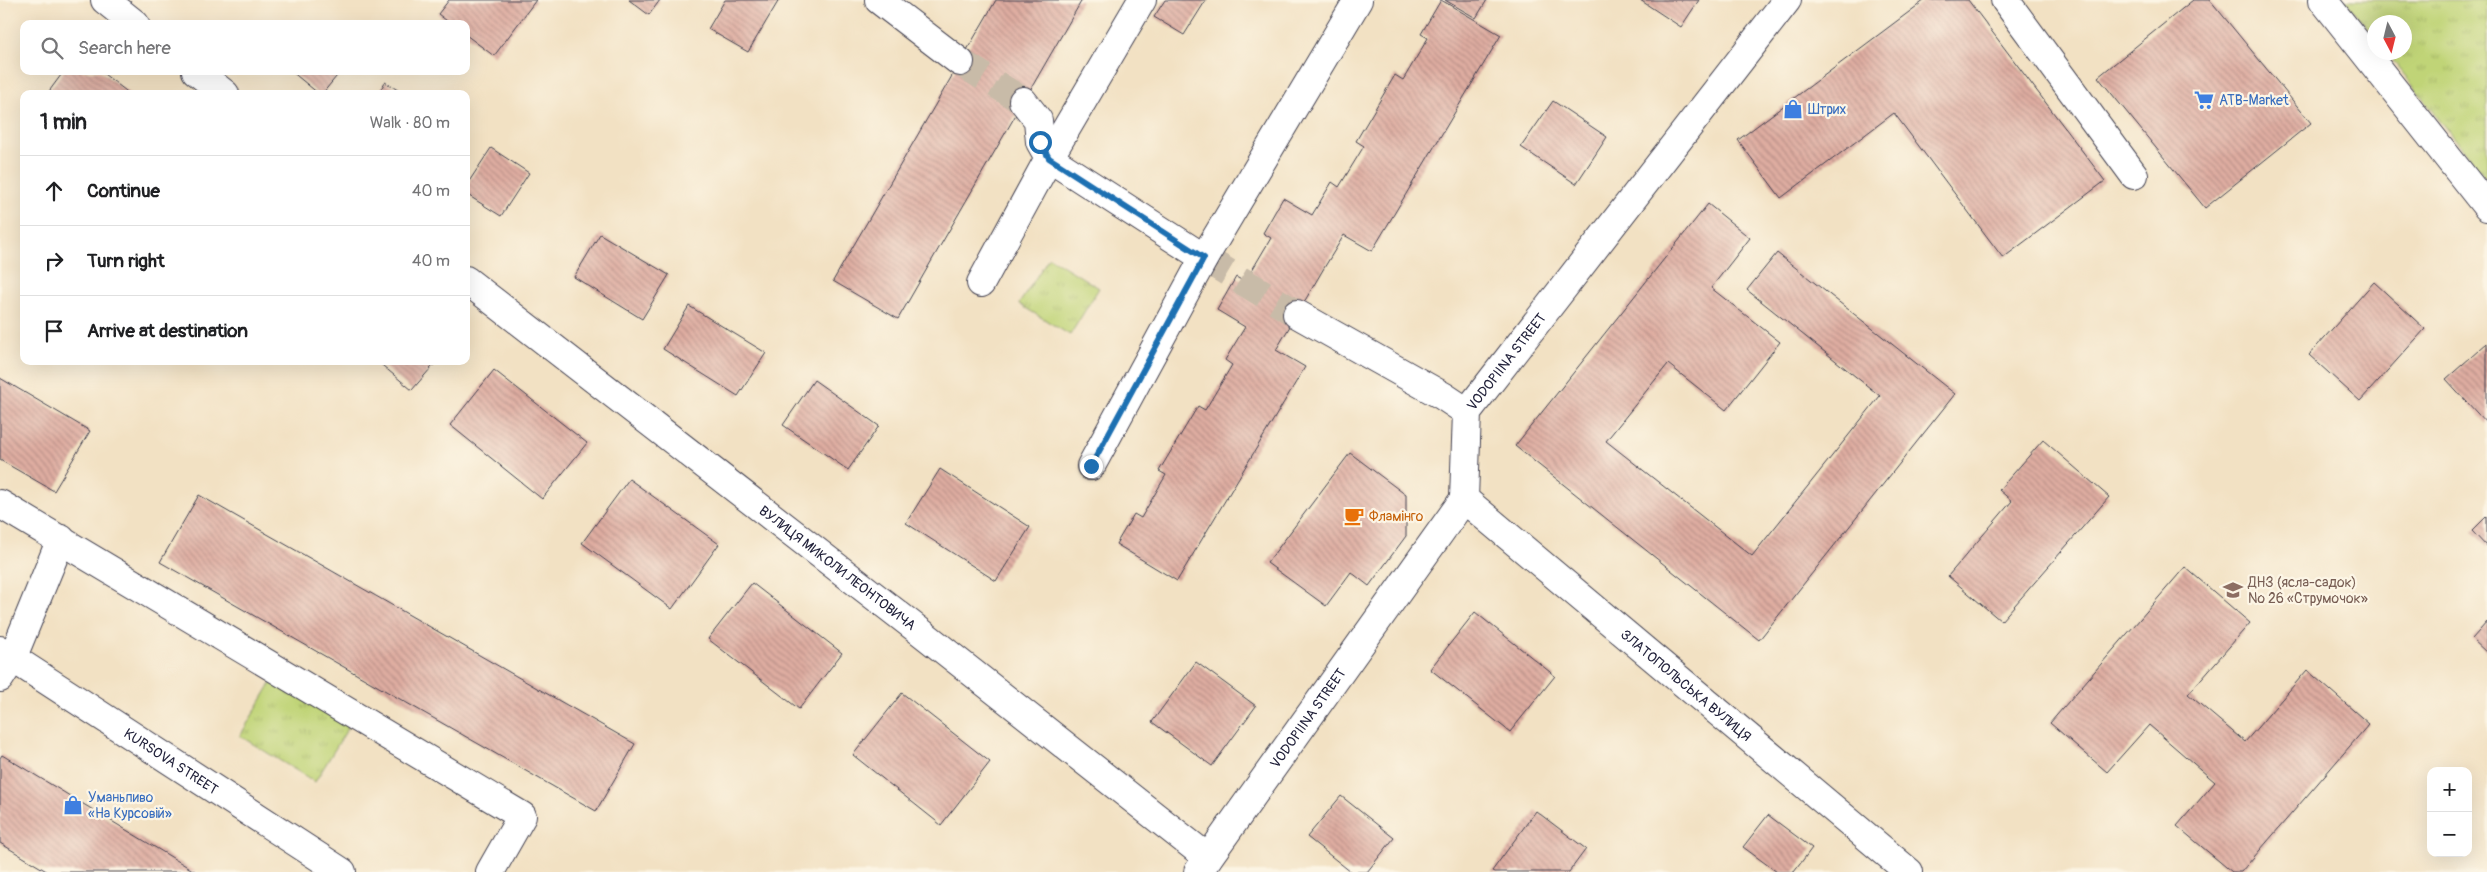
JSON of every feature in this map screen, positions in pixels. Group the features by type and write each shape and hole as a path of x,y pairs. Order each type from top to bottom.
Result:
{"street":[{"path":"105,0 130,20"},
{"path":"879,0 960,62"},
{"path":"981,283 1049,158 1142,0"},
{"path":"1091,466 1204,258 1358,0"},
{"name":"VODOPIINA STREET","path":"1203,865 1464,499 1467,412 1787,0"},
{"path":"2005,0 2134,176"},
{"path":"2323,0 2487,207"},
{"path":"201,75 221,90"},
{"path":"1023,102 1038,120 1040,142 1049,158 1204,258"},
{"name":"ВУЛИЦЯ МИКОЛИ ЛЕОНТОВИЧА","path":"470,283 922,633 1203,865"},
{"path":"1298,314 1443,396 1467,412"},
{"name":"ЗЛАТОПОЛЬСЬКА ВУЛИЦЯ","path":"1464,499 1909,872"},
{"path":"0,504 522,816 490,872"},
{"path":"4,662 61,539"},
{"name":"KURSOVA STREET","path":"4,662 342,872"}],"green space":[{"path":"2345,0 2487,0 2487,179 2393,60 2412,60 2412,15 2367,15 2367,28"},
{"path":"1049,257 1099,288 1070,335 1019,304"},
{"path":"273,680 349,726 315,782 240,736"}],"building":[{"path":"449,0 536,0 494,56 470,38 470,20 446,20 438,14"},
{"path":"629,0 660,0 649,15"},
{"path":"725,0 779,0 748,52 708,29"},
{"path":"996,0 1082,0 898,319 833,281"},
{"path":"1165,0 1206,0 1184,35 1154,17"},
{"path":"1441,0 1501,35 1372,251 1344,235 1324,268 1276,350 1305,367 1177,581 1116,544 1134,514 1141,518 1166,475 1159,471 1198,406 1205,410 1232,365 1225,360 1245,327 1217,310 1236,277 1245,282 1271,238 1263,233 1283,198 1312,215 1332,182 1339,187 1364,146 1356,141 1395,75 1403,80 1428,38 1421,34"},
{"path":"1445,0 1487,0 1476,18"},
{"path":"1640,0 1699,0 1681,27"},
{"path":"1925,0 1968,0 2105,181 2003,258 1894,113 1781,198 1738,140"},
{"name":"ATB-Market","path":"2193,0 2210,0 2311,123 2205,208 2098,77"},
{"path":"61,75 105,75 125,90 50,90"},
{"path":"296,75 338,75 325,90 314,90"},
{"path":"385,82 398,90 380,90"},
{"path":"1553,101 1607,137 1576,184 1521,147"},
{"path":"491,148 529,173 501,216 470,197 470,180"},
{"path":"1708,204 1750,238 1711,288 1780,342 1726,410 1668,364 1606,441 1752,556 1880,396 1747,290 1777,253 1955,394 1759,640 1515,446"},
{"path":"600,234 669,275 642,319 574,277"},
{"path":"2374,282 2425,329 2360,401 2309,355"},
{"path":"689,306 766,353 738,396 663,349"},
{"path":"2487,343 2487,424 2446,379"},
{"path":"382,365 434,365 412,390"},
{"path":"494,370 587,443 542,499 450,425"},
{"path":"0,378 90,431 54,491 0,460"},
{"path":"814,380 879,426 848,470 783,425"},
{"path":"2043,440 2109,497 2001,621 1948,576 2012,501 1999,490"},
{"name":"Фламінго","path":"1350,453 1406,495 1406,536 1369,586 1351,572 1326,606 1267,563"},
{"path":"940,469 1030,527 996,581 906,523"},
{"path":"629,479 719,544 672,609 582,543"},
{"path":"199,495 635,744 596,811 160,562"},
{"path":"2487,516 2487,547 2472,531"},
{"path":"2185,567 2250,623 2188,694 2245,742 2307,670 2369,724 2241,872 2232,872 2177,826 2215,782 2149,725 2107,772 2050,723"},
{"path":"752,583 842,653 799,709 708,639"},
{"path":"1475,612 1555,676 1510,732 1430,669"},
{"path":"2487,622 2487,653 2472,639"},
{"path":"1196,662 1256,706 1212,766 1152,722"},
{"path":"902,693 990,762 941,825 853,755"},
{"path":"2,755 196,872 48,872 0,843 0,758"},
{"path":"1341,796 1394,838 1367,872 1351,872 1307,837"},
{"path":"1536,811 1586,849 1569,872 1492,871"},
{"path":"1768,815 1812,848 1794,872 1777,872 1743,847"}],"tunnel":[{"path":"960,62 1023,101"},
{"path":"1204,258 1297,314"}],"place":[{"name":"ATB-Market","path":"2204,100"},
{"name":"Штрих","path":"1793,109"},
{"name":"Фламінго","path":"1354,516"},
{"name":"ДНЗ (ясла-садок) № 26 «Струмочок»","path":"2233,590"},
{"name":"Уманьпиво «На Курсовій»","path":"73,805"}],"route":[{"path":"1040,142 1049,158 1204,258 1091,466"}]}
